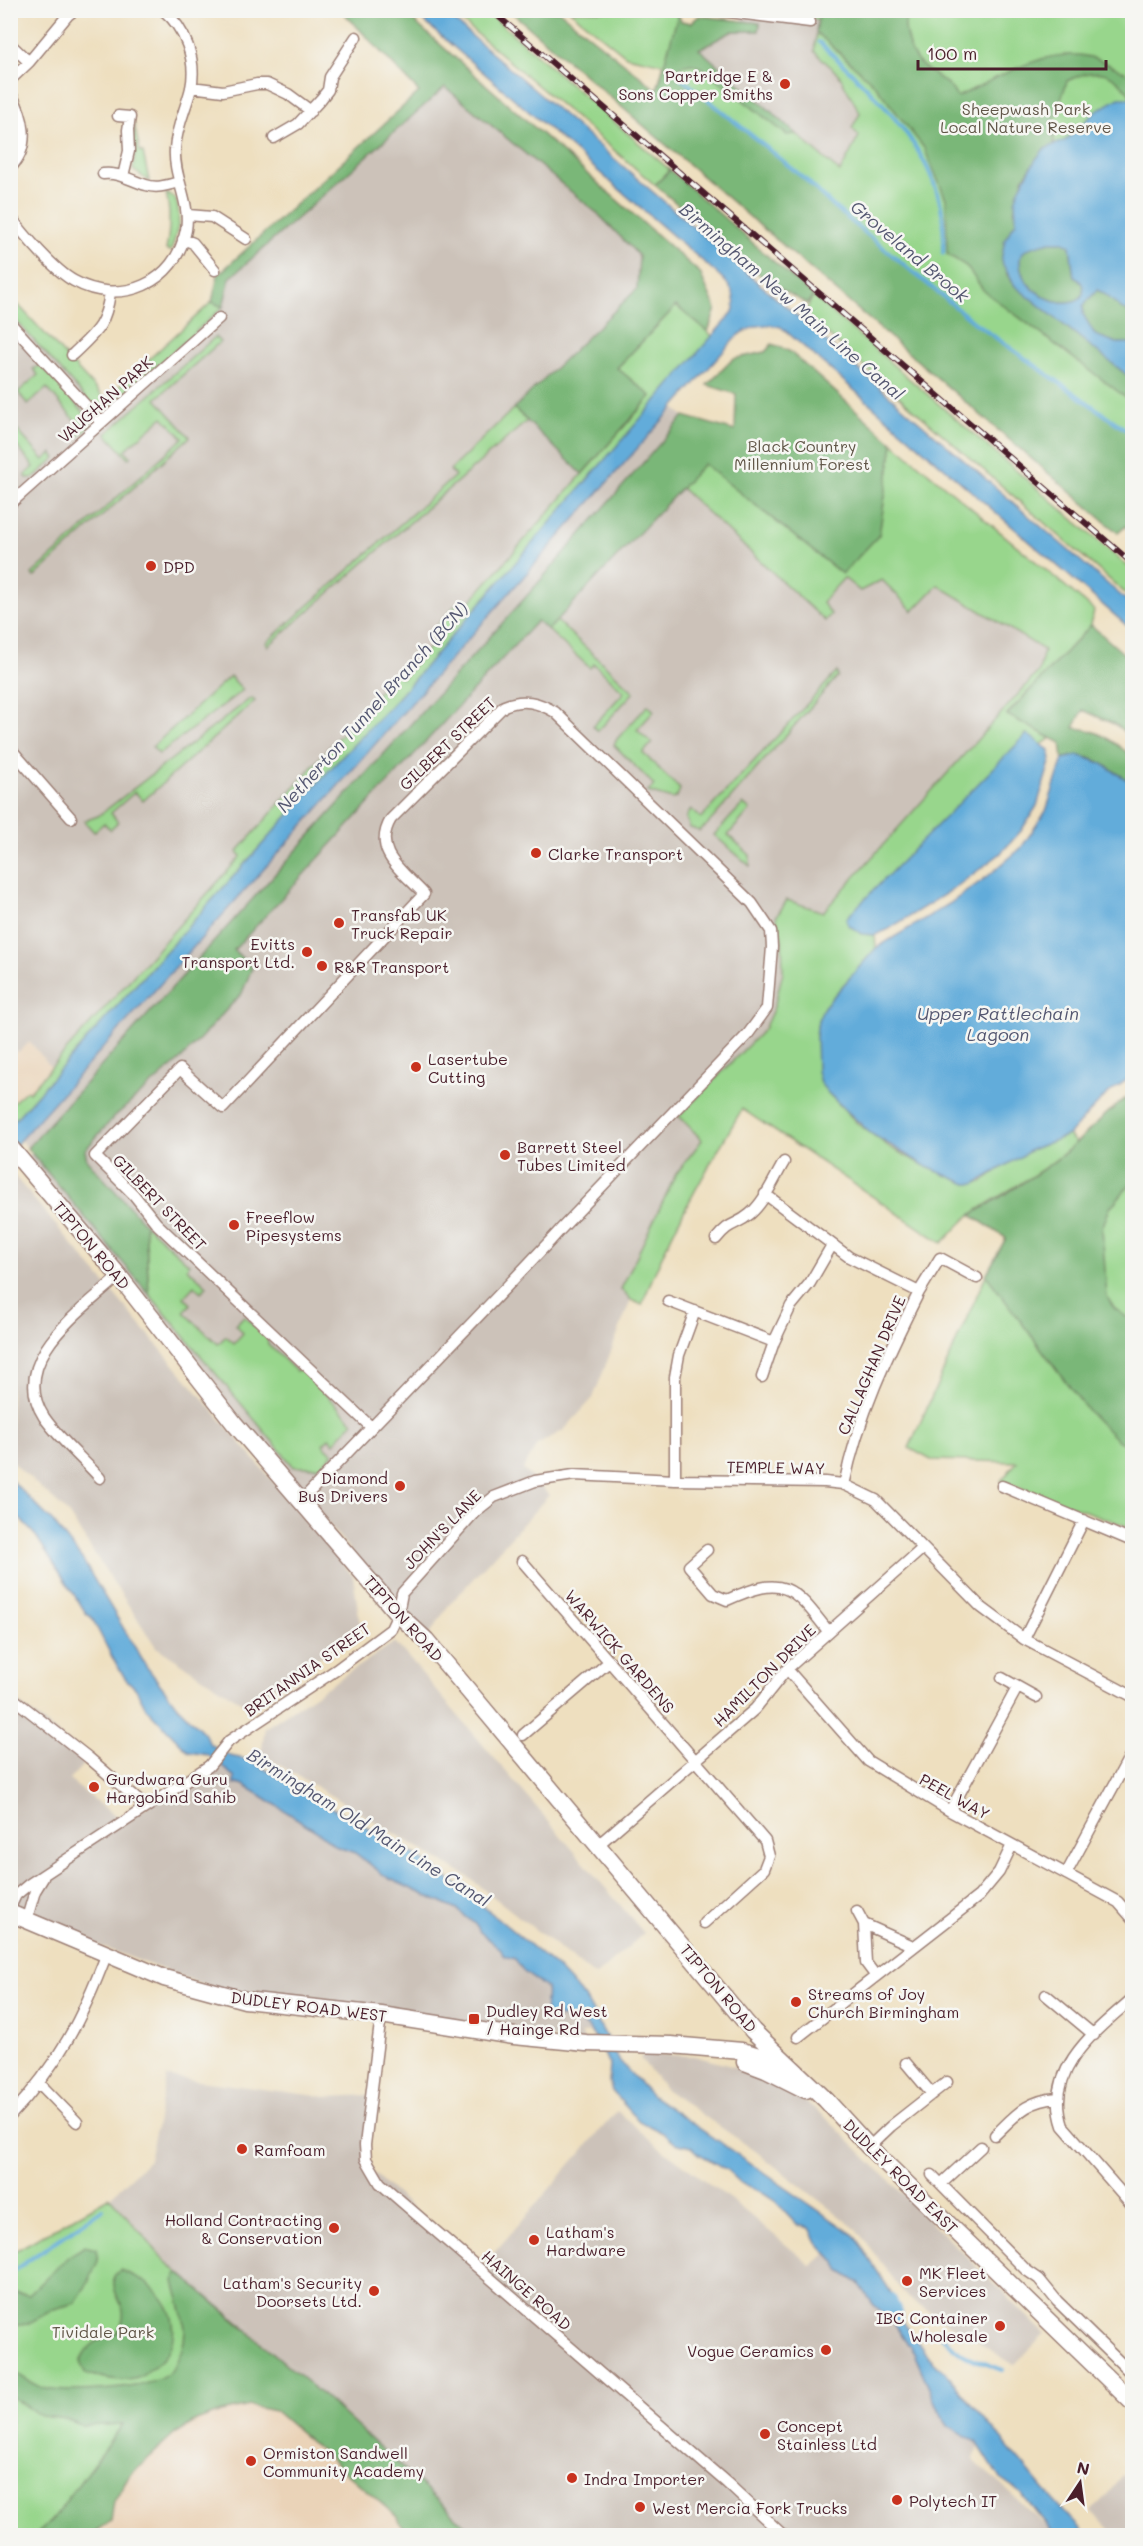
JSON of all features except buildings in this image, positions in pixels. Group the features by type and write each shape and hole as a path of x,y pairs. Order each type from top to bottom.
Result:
{"main road":[{"name":"TIPTON ROAD","path":"10,1147 119,1276 234,1423 398,1614 426,1640 753,2031 791,2068"},
{"name":"DUDLEY ROAD WEST","path":"19,1916 164,1978 245,2000 381,2015 514,2036 586,2043 691,2047"},
{"path":"742,2051 750,2044 753,2031"},
{"path":"691,2047 742,2051 776,2060 791,2068"},
{"path":"691,2047 766,2070 826,2100"},
{"name":"DUDLEY ROAD EAST","path":"791,2068 826,2100 869,2147 1132,2402"}],"street":[{"path":"10,80 75,10"},
{"path":"713,10 790,15 810,22"},
{"path":"10,216 30,241 72,281 110,293 136,289 158,278 175,259 183,240 188,215 174,152 191,87 190,54 186,40 168,12"},
{"path":"274,138 289,131 311,111 328,90 330,77 356,37"},
{"path":"10,44 29,62"},
{"path":"191,87 223,91 267,84 288,94 311,111"},
{"path":"10,92 17,106 24,135 23,149 10,168"},
{"path":"118,116 130,117 129,151 123,176"},
{"path":"104,174 123,176 147,186 162,187 179,182"},
{"path":"188,215 212,217 246,238"},
{"path":"183,240 193,243 215,270"},
{"path":"72,356 107,316 110,293"},
{"name":"VAUGHAN PARK","path":"10,504 219,318"},
{"path":"10,323 101,422"},
{"name":"GILBERT STREET","path":"302,1500 371,1428 748,1034 767,1008 771,932 752,903 555,712 531,702 516,701 504,706 391,819 385,829 384,839 389,858 424,894 278,1052 222,1108 180,1069 95,1156 134,1195 157,1224 371,1428"},
{"path":"10,748 71,818"},
{"path":"716,1239 725,1226 752,1212 784,1162"},
{"name":"CALLAGHAN DRIVE","path":"765,1194 849,1257 919,1292"},
{"path":"762,1377 774,1342 791,1306 810,1283 832,1245"},
{"name":"CALLAGHAN DRIVE","path":"844,1485 858,1431 893,1344 919,1292 940,1258 977,1278"},
{"path":"100,1478 45,1418 38,1406 34,1387 38,1362 49,1342 119,1276"},
{"path":"668,1301 774,1342"},
{"path":"675,1480 675,1377 679,1355 695,1311"},
{"name":"TEMPLE WAY","path":"494,1497 535,1481 574,1475 675,1480 825,1482 844,1485 876,1500 981,1607 1024,1639 1132,1696"},
{"path":"1002,1486 1132,1541"},
{"name":"JOHN'S LANE","path":"398,1614 402,1593 475,1512 494,1497"},
{"path":"1024,1639 1084,1520"},
{"name":"HAMILTON DRIVE","path":"598,1845 755,1709 787,1669 922,1548"},
{"path":"707,1550 689,1566 713,1594 728,1600 763,1586 786,1587 803,1599 828,1631"},
{"name":"WARWICK GARDENS","path":"522,1561 765,1841 769,1856 764,1869 704,1923"},
{"name":"BRITANNIA STREET","path":"146,1807 209,1766 227,1743 391,1629 398,1614"},
{"path":"523,1735 610,1661"},
{"name":"PEEL WAY","path":"787,1669 868,1761 950,1811 1118,1902 1132,1918"},
{"path":"1002,1678 1036,1697"},
{"path":"950,1811 1017,1688"},
{"path":"10,1696 89,1758 146,1807 16,1894 10,1907"},
{"path":"1066,1874 1132,1752"},
{"path":"798,2037 990,1884 1012,1845"},
{"path":"19,1916 43,1877"},
{"path":"857,1911 864,1924 866,1963 875,1976"},
{"path":"864,1924 913,1946"},
{"path":"10,2116 40,2084 73,2033 108,1953"},
{"path":"1046,1995 1094,2035"},
{"path":"1132,1999 1076,2052 1065,2068 1058,2098 1058,2112 1063,2126 1132,2205"},
{"name":"HAINGE ROAD","path":"381,2015 365,2145 366,2159 376,2178 784,2535"},
{"path":"906,2063 932,2094"},
{"path":"869,2147 891,2126 946,2082"},
{"path":"40,2084 77,2122"},
{"path":"995,2135 1028,2104 1043,2099 1058,2098"},
{"path":"941,2184 981,2147"},
{"name":"DUDLEY ROAD EAST","path":"932,2175 1132,2374 1117,2388"},
{"path":"1012,2284 1026,2271"}],"shaded area":[{"name":"Partridge E & Sons Copper Smiths","path":"744,11 818,11 947,268 698,48 733,31 759,30 760,23 742,21"},
{"path":"445,87 598,214 639,256 637,289 514,408 582,474 594,485 668,403 684,416 792,448 938,585 1044,650 1039,671 823,912 650,1250 593,1398 564,1430 537,1445 523,1469 549,1495 448,1606 426,1640 23,1162 31,1152 15,1133 64,1078 51,1067 30,1042 17,1053 11,1045 10,297 105,399 212,302 218,275 420,91"},
{"path":"30,1042 51,1067 64,1078 11,1128 10,1045 17,1052"},
{"path":"10,1171 353,1576 361,1630 246,1705 156,1647 67,1512 11,1461"},
{"path":"395,1642 644,1933 595,1976 468,1877 261,1754 265,1728"},
{"path":"10,1696 89,1758 69,1780 123,1822 209,1766 216,1771 223,1761 483,1917 597,2032 581,2033 586,2043 245,2000 11,1913"},
{"path":"644,2054 694,2056 750,2071 766,2077 799,2097 823,2115 1045,2334 1014,2365 907,2297 856,2229 754,2150 666,2090 640,2058"},
{"path":"167,2077 326,2097 371,2095 365,2145 373,2173 480,2269 617,2111 654,2143 735,2203 812,2266 837,2244 982,2440 973,2460 1057,2535 476,2535 320,2393 166,2262 110,2197 149,2160"},
{"name":"Ormiston Sandwell Community Academy","path":"243,2326 353,2423 476,2535 37,2536"},
{"path":"1122,2475 1132,2483 1132,2535 1115,2535 1092,2512"}],"green space":[{"path":"401,10 700,273 716,309 708,332 676,306 617,368 651,396 582,474 514,408 637,289 639,256 598,214 445,87 230,278 223,307 212,302 218,275 419,92 342,11"},
{"path":"450,11 486,11 670,170 655,185"},
{"path":"510,11 559,11 657,90 678,14 681,21 691,23 699,16 760,23 759,31 733,31 699,49 797,134 787,135 702,68 692,64 680,66 683,74 680,78 805,179 834,207 975,323 1132,434 1132,531 1126,526 1118,533"},
{"name":"Sheepwash Park Local Nature Reserve","path":"570,11 666,11 678,14 681,21 691,23 699,16 760,23 759,31 733,31 699,49 840,172 859,136 852,128 860,113 839,75 814,51 818,22 804,11 1132,11 1132,492 657,90 664,64 626,56"},
{"path":"818,11 909,11 905,27 916,60 945,82 957,97 1021,66 1056,56 1090,57 1132,75 1132,98 1118,81 1104,73 1087,73 1067,81 1054,122 1054,146 1044,149 1023,179 1014,211 1016,222 1005,239 1007,275 1015,286 1132,379 1132,402 984,291 966,266 947,254 946,199 924,148 874,84 816,32"},
{"path":"134,124 140,152 143,152 149,181 133,170"},
{"path":"670,170 813,296 807,304 767,281 655,185"},
{"path":"166,193 175,198 179,211 177,231 171,251 166,250 169,208"},
{"path":"1050,242 1064,242 1070,246 1074,277 1083,286 1083,293 1074,301 1058,302 1042,295 1029,284 1021,270 1021,256 1024,252"},
{"path":"1097,290 1123,309 1132,312 1132,343 1117,343 1095,335 1083,314 1083,306"},
{"path":"813,296 1132,570 1132,599 804,314"},
{"path":"11,297 105,399 212,302 223,307 116,403 103,408 90,403 11,315"},
{"path":"676,306 714,337 398,698 321,779 11,1124 11,1104 27,1090 29,1092 241,856 237,852 395,673 402,678 441,634 435,628 459,601 466,606 651,396 617,368"},
{"path":"215,337 220,342 156,399 190,437 34,577 32,574 183,438 163,417 125,450 131,457 128,458 106,434"},
{"name":"Black Country Millennium Forest","path":"772,344 789,351 893,443 879,535 842,574 704,464 548,630 537,621 234,950 252,968 242,993 182,1058 114,1117 85,1150 87,1160 145,1224 149,1294 27,1148 524,599 684,416 735,431 736,394 707,385 733,359 765,352"},
{"path":"41,365 87,416 88,429 77,438 74,434 81,428 47,388 28,405 18,392 38,375 33,369"},
{"path":"514,408 527,421 268,646 266,643 455,476 450,470"},
{"path":"10,422 44,460 52,453 56,458 33,478 27,478 25,475 34,467 11,439"},
{"path":"893,443 1094,610 1091,625 1007,714 1051,738 1041,745 1026,734 862,934 875,935 876,948 824,1007 818,1020 816,1036 828,1093 858,1124 891,1148 967,1184 982,1182 1006,1164 1033,1149 1068,1135 1076,1143 1038,1172 972,1214 942,1243 742,1109 675,1229 642,1305 631,1300 621,1289 676,1174 702,1140 679,1116 764,1029 774,1007 783,972 782,940 776,917 787,900 823,912 1039,671 1044,650 938,585 913,611 882,580 860,591 844,578 822,602 831,614 825,621 680,487 704,464 842,574 879,535"},
{"path":"557,621 634,692 598,731 593,726 624,692 594,664 590,668 548,630"},
{"path":"1091,625 1132,661 1132,738 1116,725 1083,710 1074,728 1098,734 1132,756 1132,783 1090,758 1072,756 1063,759 1061,743 1007,715"},
{"path":"837,672 838,676 708,824 699,831 690,828 686,818 691,809 701,818"},
{"path":"230,676 243,690 159,754 152,747"},
{"path":"251,698 255,701 143,801 135,792 111,813 118,822 110,830 104,823 94,832 84,821 98,816"},
{"path":"648,705 654,711 637,730 652,743 643,753 680,789 677,797 672,799 648,792 654,785 614,745"},
{"path":"743,804 750,810 728,835 750,855 750,866 714,835"},
{"path":"1132,1094 1132,1182 1110,1208 1102,1228 1107,1297 1114,1308 1132,1321 1132,1448 1117,1440 1087,1410 986,1275 1006,1238 971,1215 1060,1157 1113,1108"},
{"path":"1132,1116 1132,1528 1001,1481 1017,1462 931,1460 909,1448 986,1275 1006,1238"},
{"path":"145,1224 189,1264 187,1268 207,1286 201,1292 194,1286 184,1297 191,1304 184,1312 218,1344 226,1336 234,1343 243,1333 235,1325 244,1316 267,1338 268,1344 296,1371 300,1369 353,1422 334,1443 329,1438 323,1444 333,1454 320,1467 294,1467 149,1294"},
{"name":"Tividale Park","path":"110,2197 166,2262 243,2326 37,2535 11,2535 10,2254"},
{"path":"85,2246 96,2249 98,2261 75,2303 54,2309 28,2324 11,2326 11,2292 29,2295 69,2256"},
{"path":"120,2270 142,2280 159,2295 167,2305 174,2328 173,2339 161,2360 141,2376 129,2380 110,2379 85,2373 80,2362 90,2346 117,2333 122,2324 123,2310 114,2285 114,2276"},
{"path":"178,2272 320,2393 476,2535 408,2535 397,2517 275,2411 250,2406 221,2412 196,2421 175,2434 128,2477 114,2501 111,2521 91,2535 36,2535 52,2520 123,2424 83,2426 66,2419 41,2416 11,2396 11,2368 37,2386 58,2390 91,2391 129,2387 160,2379 173,2368 184,2340 183,2315 174,2281"}],"water":[{"path":"412,11 443,11 1132,605 1132,630 781,327 764,325 749,329 738,335 291,839 11,1150 11,1124 321,779 398,698 733,312 732,292 720,276"},
{"path":"1119,98 1132,98 1132,312 1123,309 1097,290 1083,306 1083,314 1095,335 1117,343 1132,343 1132,379 1015,286 1001,261 1005,239 1016,222 1015,201 1019,189 1036,159 1044,149 1066,140 1095,112","holes":["1050,242 1064,242 1070,246 1074,277 1081,282 1083,293 1074,301 1058,302 1042,295 1029,284 1021,270 1020,262 1021,256 1028,249"]},
{"path":"1027,734 1049,750 1051,759 1037,806 1021,831 1000,854 952,890 887,930 875,935 862,934 848,925 846,919 853,911"},
{"name":"Upper Rattlechain Lagoon","path":"1078,755 1101,763 1132,783 1132,1076 1106,1095 1068,1135 1033,1149 975,1184 967,1184 927,1167 870,1133 828,1093 820,1083 817,1071 818,1020 824,1007 876,948 949,904 988,876 1021,848 1046,811 1063,759"},
{"path":"10,1479 53,1522 82,1559 146,1666 177,1706 204,1733 210,1744 230,1756 249,1760 417,1856 459,1886 556,1967 585,1998 620,2062 651,2095 854,2235 892,2294 904,2323 926,2354 945,2372 1053,2500 1086,2535 1055,2535 1022,2494 1000,2479 977,2442 948,2426 937,2407 914,2353 895,2324 873,2304 859,2283 839,2270 836,2263 817,2242 810,2228 798,2225 775,2201 741,2183 727,2170 691,2147 675,2143 663,2133 639,2121 612,2091 609,2082 610,2064 588,2027 573,2018 546,2015 546,1988 524,1972 515,1959 504,1956 501,1949 459,1911 388,1878 355,1853 335,1846 321,1834 262,1796 242,1784 234,1784 234,1777 208,1755 189,1752 146,1708 136,1689 125,1678 112,1657 92,1618 86,1613 36,1536 18,1517 11,1504"}],"waterway":[{"path":"819,42 890,112 919,153 931,175 941,204 943,253"},
{"name":"Groveland Brook","path":"680,77 975,323 1132,434"},
{"path":"10,2273 103,2209"},
{"path":"889,2297 893,2295 902,2317"},
{"path":"937,2334 965,2356 1003,2370"}],"railway":[{"path":"491,10 1132,563"}],"place":[{"name":"Partridge E & Sons Copper Smiths","path":"785,84"},
{"name":"DPD","path":"151,566"},
{"name":"Clarke Transport","path":"536,853"},
{"name":"Transfab UK Truck Repair","path":"339,923"},
{"name":"Evitts Transport Ltd.","path":"307,952"},
{"name":"R&R Transport","path":"322,966"},
{"name":"Lasertube Cutting","path":"416,1067"},
{"name":"Barrett Steel Tubes Limited","path":"505,1155"},
{"name":"Freeflow Pipesystems","path":"234,1225"},
{"name":"Diamond Bus Drivers","path":"400,1486"},
{"name":"Gurdwara Guru Hargobind Sahib","path":"94,1787"},
{"name":"Streams of Joy Church Birmingham","path":"796,2002"},
{"name":"Dudley Rd West / Hainge Rd","path":"474,2019"},
{"name":"Ramfoam","path":"242,2149"},
{"name":"Holland Contracting & Conservation","path":"334,2228"},
{"name":"Latham's Hardware","path":"534,2240"},
{"name":"MK Fleet Services","path":"907,2281"},
{"name":"Latham's Security Doorsets Ltd.","path":"374,2291"},
{"name":"IBC Container Wholesale","path":"1000,2326"},
{"name":"Vogue Ceramics","path":"826,2350"},
{"name":"Concept Stainless Ltd","path":"765,2434"},
{"name":"Ormiston Sandwell Community Academy","path":"251,2461"},
{"name":"Indra Importer","path":"572,2478"},
{"name":"Polytech IT","path":"897,2500"},
{"name":"West Mercia Fork Trucks","path":"640,2507"}],"water label":[{"name":"Birmingham New Main Line Canal","path":"792,301"},
{"name":"Netherton Tunnel Branch (BCN)","path":"372,707"},
{"name":"Birmingham Old Main Line Canal","path":"369,1827"}]}
